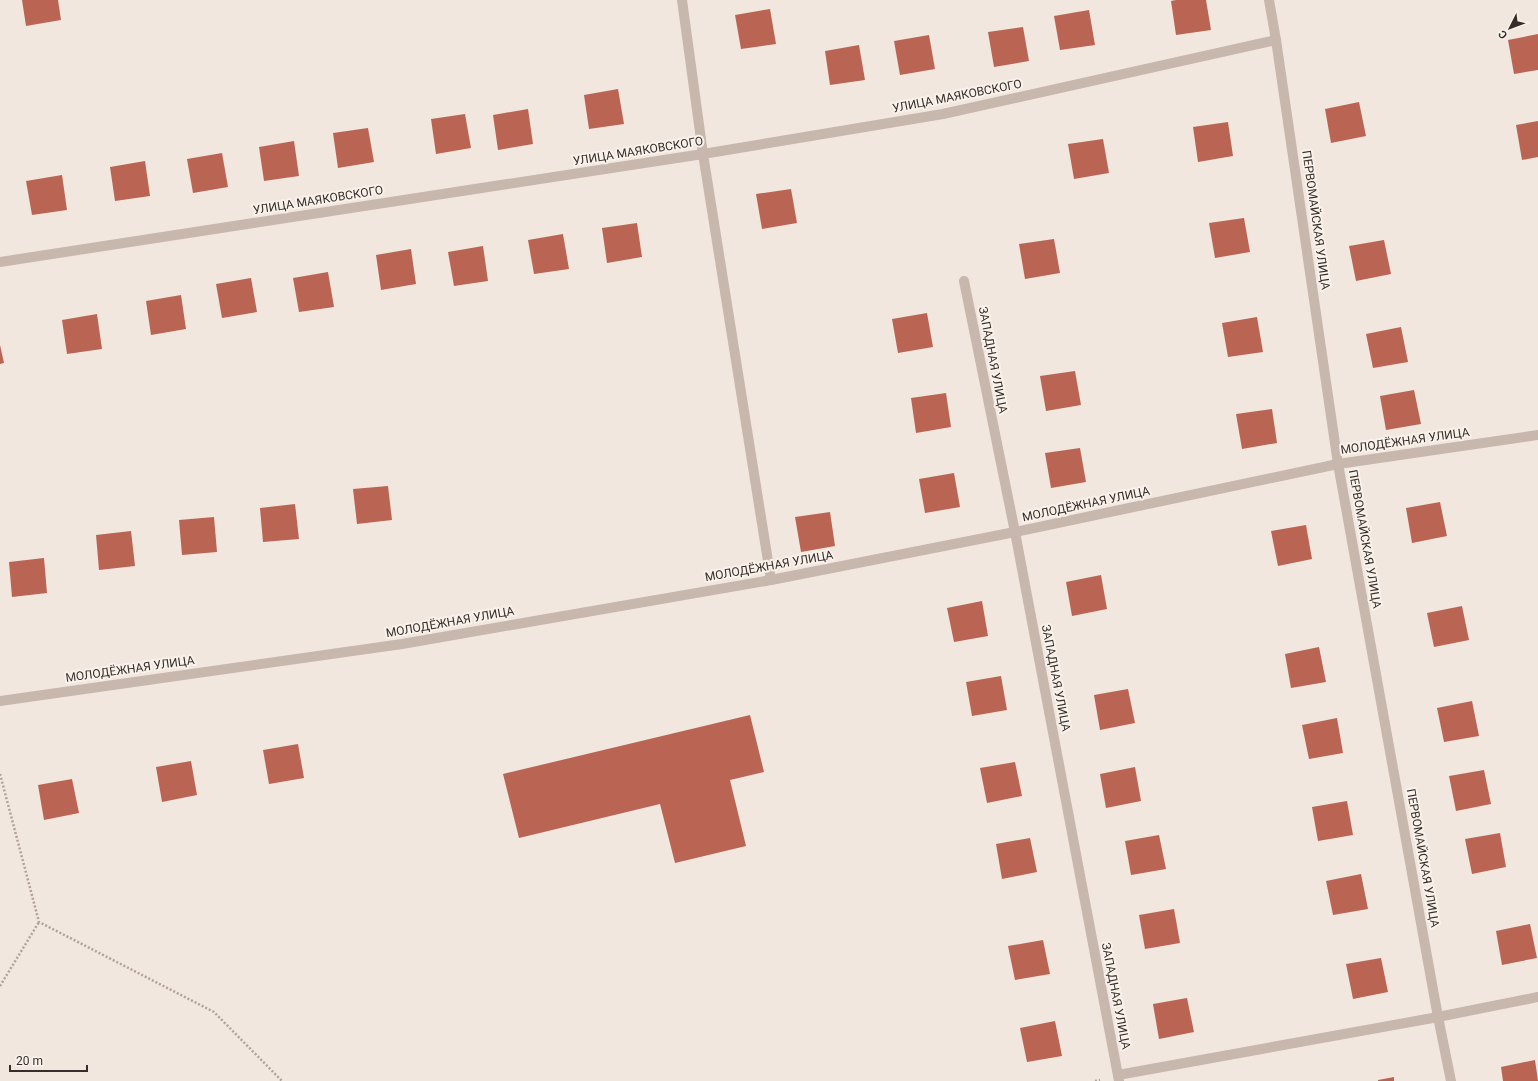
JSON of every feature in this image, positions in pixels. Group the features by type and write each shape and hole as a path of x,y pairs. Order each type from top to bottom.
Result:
{"street":[{"path":"682,0 703,154 771,580"},
{"name":"ПЕРВОМАЙСКАЯ УЛИЦА","path":"1269,0 1338,464 1438,1017 1451,1081"},
{"name":"УЛИЦА МАЯКОВСКОГО","path":"0,262 703,154 943,114 1276,40"},
{"name":"ЗАПАДНАЯ УЛИЦА","path":"964,281 1015,532 1119,1078"},
{"name":"МОЛОДЁЖНАЯ УЛИЦА","path":"0,701 402,644 771,580 1015,532 1338,464 1538,435"},
{"path":"1119,1078 1538,998"}],"path":[{"path":"0,774 39,922 0,986"},
{"path":"39,922 214,1012 282,1081"}],"building":[{"path":"22,0 58,0 61,20 26,26"},
{"path":"1206,0 1211,30 1176,35 1171,1"},
{"path":"770,9 776,44 741,49 735,15"},
{"path":"1089,10 1095,45 1060,50 1054,16"},
{"path":"1023,27 1029,61 994,67 988,32"},
{"path":"1538,34 1538,70 1514,74 1508,40"},
{"path":"929,35 935,69 900,75 894,41"},
{"path":"859,45 865,80 830,85 825,51"},
{"path":"618,89 624,124 589,129 584,95"},
{"path":"1359,102 1366,136 1331,143 1325,109"},
{"path":"528,109 533,144 498,150 493,115"},
{"path":"465,114 471,148 436,154 431,119"},
{"path":"1538,121 1538,157 1522,160 1516,125"},
{"path":"1228,122 1233,156 1198,162 1193,127"},
{"path":"368,128 374,162 338,168 333,133"},
{"path":"1103,139 1109,173 1074,179 1068,144"},
{"path":"294,141 299,176 264,181 259,147"},
{"path":"222,153 228,187 193,193 187,159"},
{"path":"145,161 150,196 115,201 110,167"},
{"path":"62,175 67,210 32,215 26,181"},
{"path":"791,189 797,223 762,229 756,194"},
{"path":"1244,218 1250,252 1215,258 1209,223"},
{"path":"637,223 642,257 607,263 602,228"},
{"path":"563,234 569,269 534,274 528,240"},
{"path":"1054,239 1060,273 1025,279 1019,244"},
{"path":"1384,240 1391,274 1356,281 1349,246"},
{"path":"483,246 488,281 454,286 448,252"},
{"path":"411,249 416,284 381,290 376,255"},
{"path":"328,272 334,307 299,312 293,278"},
{"path":"251,278 257,312 222,318 216,284"},
{"path":"181,295 186,329 151,335 146,301"},
{"path":"927,313 933,347 898,353 892,319"},
{"path":"97,314 102,349 67,354 62,320"},
{"path":"1257,317 1263,352 1228,357 1222,323"},
{"path":"1401,327 1408,362 1373,368 1366,334"},
{"path":"0,345 4,363 0,364"},
{"path":"1075,371 1081,405 1046,411 1040,376"},
{"path":"1414,390 1421,424 1386,430 1380,396"},
{"path":"946,393 951,427 916,433 911,398"},
{"path":"1272,409 1277,443 1242,449 1236,414"},
{"path":"1080,448 1086,482 1051,488 1045,453"},
{"path":"954,473 960,507 925,513 919,479"},
{"path":"388,486 392,520 357,524 353,489"},
{"path":"1440,502 1447,536 1412,543 1406,508"},
{"path":"295,504 299,539 263,542 260,508"},
{"path":"830,512 835,546 801,552 795,517"},
{"path":"214,517 217,552 182,555 179,520"},
{"path":"1306,525 1312,559 1278,566 1271,531"},
{"path":"131,531 135,566 99,570 96,535"},
{"path":"44,558 47,593 12,597 9,562"},
{"path":"1101,575 1107,609 1072,616 1066,582"},
{"path":"982,601 988,636 954,642 947,608"},
{"path":"1462,606 1469,640 1434,647 1427,613"},
{"path":"1319,647 1326,682 1291,688 1285,654"},
{"path":"1001,676 1007,710 972,716 966,682"},
{"path":"1128,689 1135,723 1100,730 1094,695"},
{"path":"1472,701 1479,736 1444,742 1437,708"},
{"path":"750,715 764,772 730,780 746,846 675,863 660,804 519,838 503,774"},
{"path":"1337,718 1343,753 1309,759 1302,725"},
{"path":"298,744 304,778 269,784 263,750"},
{"path":"191,761 197,795 162,802 156,767"},
{"path":"1015,762 1022,796 987,803 980,768"},
{"path":"1135,767 1141,801 1106,808 1100,774"},
{"path":"1484,770 1491,804 1456,811 1449,776"},
{"path":"72,779 79,813 44,820 38,785"},
{"path":"1347,801 1353,835 1318,841 1312,807"},
{"path":"1500,833 1506,867 1472,874 1465,839"},
{"path":"1159,835 1166,869 1131,875 1125,841"},
{"path":"1030,838 1037,872 1002,879 996,844"},
{"path":"1361,874 1368,909 1333,915 1326,881"},
{"path":"1174,909 1180,943 1145,949 1139,915"},
{"path":"1530,924 1537,958 1502,965 1496,931"},
{"path":"1043,940 1050,974 1015,980 1008,946"},
{"path":"1381,958 1388,992 1353,999 1346,964"},
{"path":"1187,998 1194,1032 1159,1039 1153,1004"},
{"path":"1055,1021 1062,1056 1027,1062 1020,1028"},
{"path":"1535,1060 1538,1081 1503,1081 1501,1067"},
{"path":"1394,1077 1394,1081 1378,1081 1378,1080"}]}
